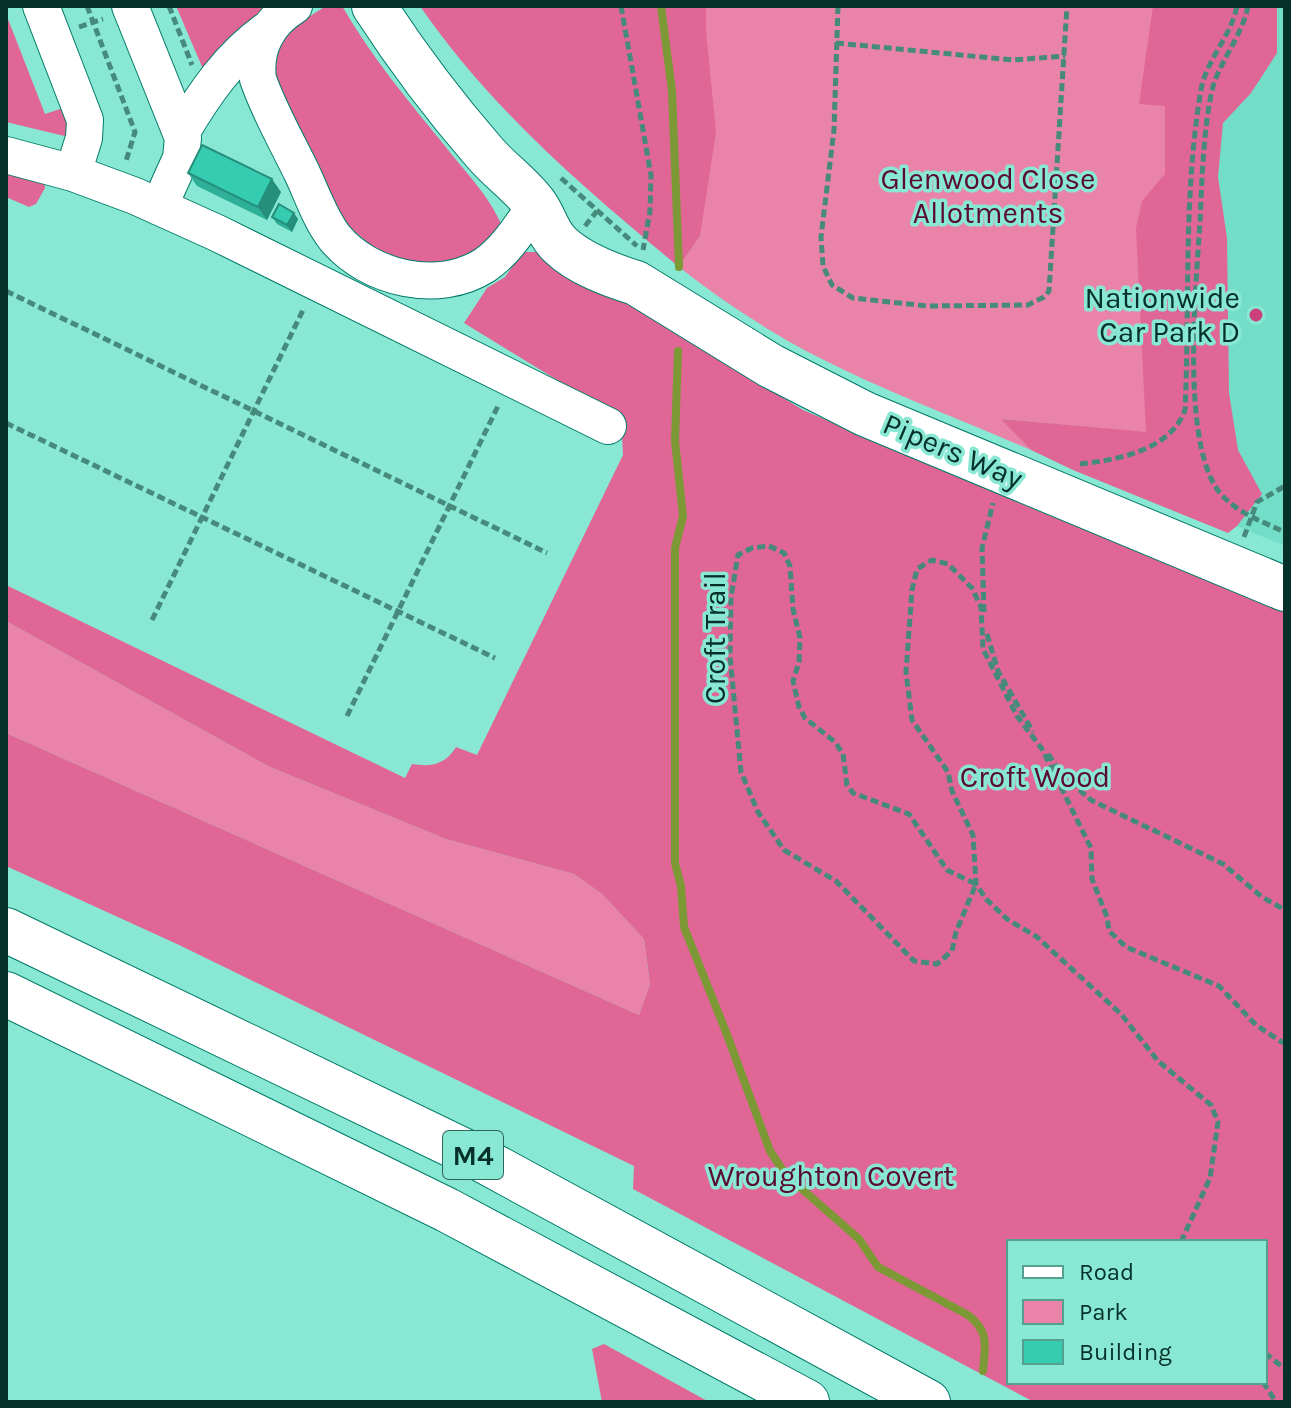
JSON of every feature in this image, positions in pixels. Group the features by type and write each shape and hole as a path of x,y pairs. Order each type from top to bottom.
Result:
{"main road":[{"name":"Pipers Way","path":"374,6 424,78 475,142 545,188 546,228 562,247 597,268 639,267 771,366 818,391 1285,589"},
{"name":"M4","path":"6,930 477,1157 928,1402"},
{"name":"M4","path":"6,994 447,1210 807,1402"}],"lane":[{"path":"181,133 204,96 239,52 294,6"},
{"path":"131,7 181,133 184,150 159,207"},
{"path":"47,21 85,120 77,163"},
{"path":"267,30 259,53 258,79 327,226 355,256 381,271 422,280 450,279 486,264 515,235 545,188"},
{"path":"6,155 77,163 159,207 608,426"},
{"path":"421,333 450,279"}],"path":[{"path":"77,163 123,169 135,132 87,6"},
{"path":"169,6 204,96"},
{"path":"545,188 639,267 650,211 651,175 621,6"},
{"path":"838,6 834,130 821,237 823,266 832,285 853,298 913,305 1028,305 1049,291 1067,6"},
{"path":"1069,465 1132,454 1165,437 1183,418 1188,246 1197,119 1202,81 1233,22 1237,6"},
{"path":"1248,6 1211,97 1203,170 1194,355 1198,424 1205,460 1222,495 1252,517 1285,532"},
{"path":"47,21 93,22 131,7"},
{"path":"836,43 1013,60 1065,56"},
{"path":"152,620 316,282"},
{"path":"6,291 547,553"},
{"path":"347,716 512,378"},
{"path":"6,423 495,658"},
{"path":"1003,472 982,548 984,612 988,643 998,671 1030,728 1062,775 1091,800 1223,864 1262,897 1285,910"},
{"path":"1241,545 1257,502 1285,486"},
{"name":"Croft Trail","path":"1183,1240 1210,1178 1218,1122 1211,1105 1158,1061 1121,1014 1037,937 1007,919 986,899 976,884 947,870 909,814 853,793 847,785 843,754 835,742 805,718 799,707 793,681 799,662 800,638 793,609 790,566 784,553 769,546 752,548 738,555 731,597 730,656 741,772 758,812 784,850 836,881 914,961 937,964 952,951 956,932 976,884 973,835 952,791 948,772 912,720 906,672 912,590 917,569 932,560 948,564 972,588 981,607 983,649 1017,716 1042,749 1091,848 1092,879 1107,917 1109,931 1126,947 1219,986 1256,1025 1285,1044"},
{"path":"1267,1355 1285,1369"},
{"path":"1264,1384 1276,1402"}],"shaded area":[{"path":"1243,6 1285,6 1285,546 1237,526 1209,493 1192,287"}],"green space":[{"path":"176,6 276,6 206,76"},
{"path":"326,6 342,6 390,78 490,204 502,226 477,256 431,269 382,255 338,217 271,74 277,37"},
{"path":"420,6 706,6 716,132 700,236 679,267 540,146 477,79"},
{"name":"Glenwood Close Allotments","path":"706,6 1226,6 1147,433 1002,419 1031,450 818,357 746,315 679,267 700,236"},
{"path":"1153,6 1277,6 1277,53 1251,93 1223,123 1218,177 1227,238 1229,393 1238,450 1262,494 1228,533 1031,450 1001,419 1146,432 1136,228 1142,201 1165,174 1165,106 1139,104"},
{"path":"6,14 45,114 69,106 77,139 6,122"},
{"path":"6,169 44,181 45,188 36,204 29,207 6,197"},
{"name":"Croft Wood","path":"523,252 535,252 573,268 803,410 1036,510 1285,606 1285,1402 1034,1402 633,1189 634,1166 177,944 6,866 6,733 639,1015 650,984 644,939 602,894 574,874 446,839 270,767 6,621 6,585 405,778 412,764 437,763 447,758 456,747 477,755 623,455 621,419 464,323 487,288 505,277"},
{"path":"6,621 270,767 446,839 574,874 602,894 644,939 650,984 639,1015 6,733"},
{"path":"604,1344 709,1402 602,1402 592,1349"}],"building":[{"path":"202,145 272,179 258,207 188,173"},
{"path":"279,204 294,213 287,225 272,217"}],"waterway":[{"path":"661,6 672,91 679,267"},
{"path":"678,351 675,441 683,516 675,548 675,863 681,886 684,927 770,1151 786,1175 859,1239 878,1267 975,1321 984,1340 983,1371"}],"place":[{"name":"Nationwide Car Park D","path":"1256,315"}],"park label":[{"name":"Wroughton Covert","path":"831,1176"}]}
